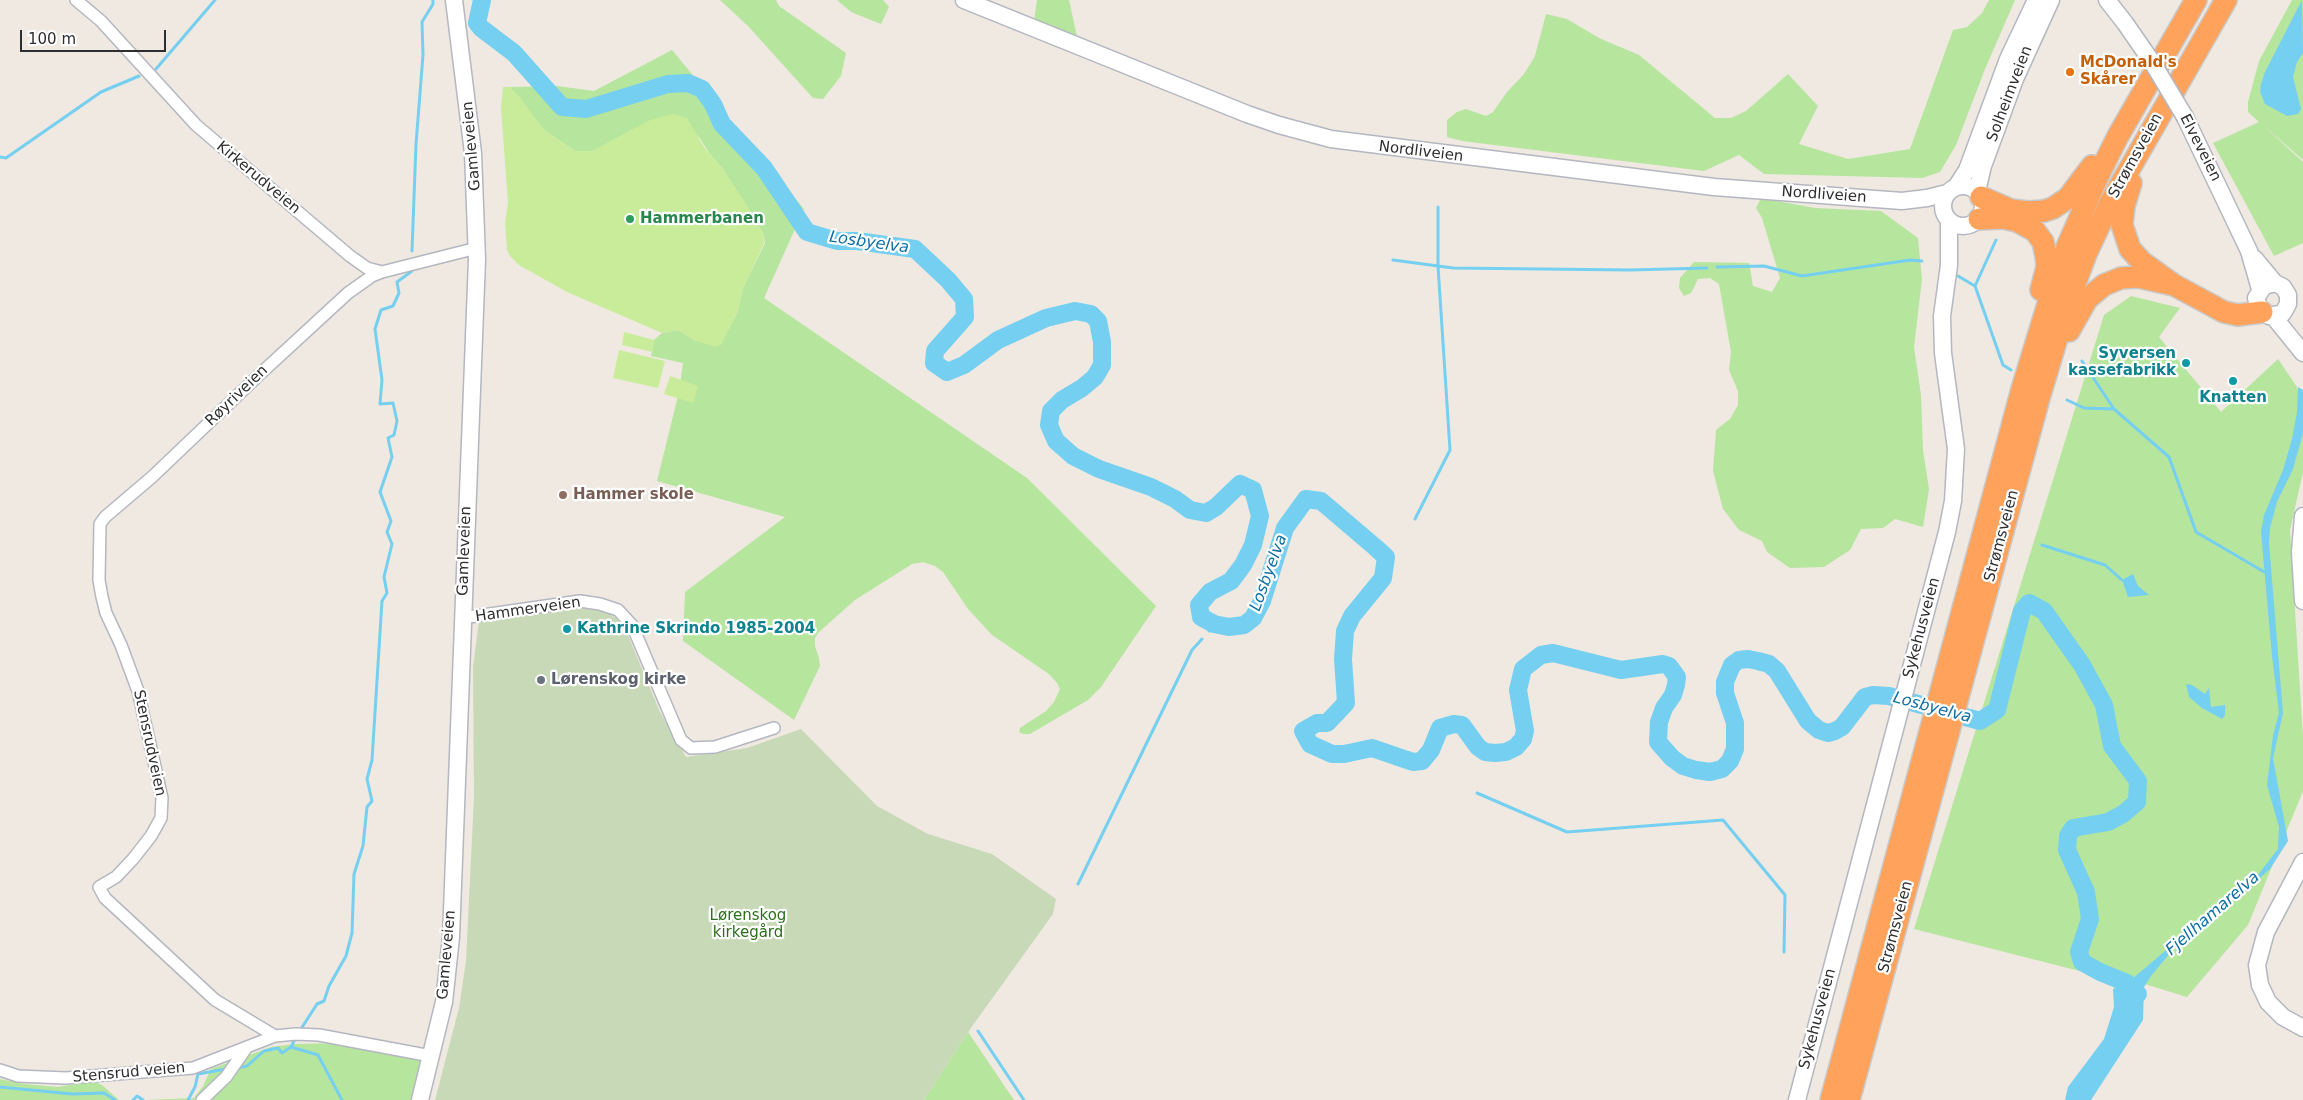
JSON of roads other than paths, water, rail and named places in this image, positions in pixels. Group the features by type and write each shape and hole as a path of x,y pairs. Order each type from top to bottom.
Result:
{"highway":[{"path":"1979,194 2005,208 2029,212 2053,208 2068,198 2090,168 2162,43 2195,0"},
{"name":"Strømsveien","path":"1950,694 1956,634 2034,347 2067,247 2118,136 2195,0"},
{"name":"Strømsveien","path":"1831,1100 1950,694 1990,581 2039,398 2066,308 2098,227 2142,145 2226,0"},
{"path":"2142,145 2124,206 2124,233 2134,254 2174,285"},
{"path":"1956,634 1976,531 2047,267 2043,242 2030,226 2008,219 1976,222"},
{"path":"1990,581 2058,356 2078,312 2096,290 2122,278 2146,277 2174,285 2212,304 2238,306 2269,302"},
{"name":"Strømsveien","path":"1849,1100 1941,726"}],"main road":[{"name":"Gamleveien","path":"420,1100 444,1002 451,937 477,248 473,153 454,0"},
{"name":"Nordliveien","path":"964,0 1248,114 1279,125 1331,139 1714,187 1902,200 1927,198 1951,190"},
{"name":"Solheimveien","path":"1951,190 1967,170 2008,59 2036,0"},
{"name":"Solheimveien","path":"1979,194 1983,166 2014,78 2051,0"},
{"name":"Elveveien","path":"2107,0 2143,49 2185,117 2249,251 2269,302 2300,349"},
{"path":"1965,186 1979,194 1983,209 1976,222 1963,226 1947,218 1943,202 1951,190 1965,186"},
{"name":"Nordliveien","path":"1902,200 1947,218"},
{"name":"Sykehusveien","path":"1797,1100 1947,532 1955,487 1956,438 1942,333 1943,297 1949,265 1947,218"},
{"name":"Sykehusveien","path":"1949,265 1976,222"},
{"path":"2303,516 2300,565 2303,601"},
{"path":"2303,862 2266,932 2258,956 2260,985 2273,1008 2288,1020 2303,1028"}],"street":[{"name":"Kirkerudveien","path":"76,0 101,20 196,126 350,256 367,268 382,272"},
{"path":"382,272 477,248"},
{"name":"Røyriveien","path":"100,529 105,517 152,477 348,293 382,272"},
{"name":"Stensrudveien","path":"100,529 99,580 102,597 106,613 121,645 138,691 162,798 161,818 151,836 133,860 116,877 99,887 105,898 208,994 275,1036"},
{"name":"Hammerveien","path":"462,618 580,601 600,604 618,610 632,625 663,702 681,740 692,748 715,747 774,728"},
{"name":"Stensrud veien","path":"0,1070 18,1076 66,1078 193,1068 275,1036 296,1034 319,1035 431,1056"},
{"path":"202,1100 226,1078 247,1047"}],"water":[{"path":"2302,0 2303,53 2297,62 2293,77 2301,109 2298,114 2287,116 2265,104 2260,92 2261,84 2265,72"},
{"path":"2298,387 2303,390 2303,433 2293,469 2277,502 2270,528 2269,543 2283,713 2273,758 2288,841 2270,869 2252,885 2208,916 2175,947 2151,976 2144,987 2143,1020 2091,1100 2065,1100 2068,1087 2104,1039 2114,1007 2113,989 2131,980 2220,904 2254,880 2278,849 2279,827 2267,785 2273,735 2279,713 2261,532 2264,515 2283,470 2292,439 2297,412"},
{"path":"2133,574 2138,586 2149,595 2128,597 2122,580"},
{"path":"2186,684 2192,685 2205,694 2209,688 2211,707 2225,705 2225,715 2222,719 2202,708 2189,697"}],"waterway":[{"path":"156,69 215,0"},
{"path":"412,251 416,144 423,55 422,22 433,4 433,0"},
{"name":"Losbyelva","path":"482,0 477,23 514,53 562,107 586,109 668,84 688,83 702,89 713,104 722,124 764,168 807,232 837,241 857,241 915,249 948,280 964,299 965,317 935,351 934,363 947,372 964,365 998,340 1046,318 1075,311 1091,314 1098,321 1102,342 1102,365 1095,377 1082,388 1062,400 1051,411 1049,425 1056,441 1073,456 1099,469 1151,487 1175,499 1190,510 1206,513 1216,507 1240,484 1253,490 1260,516 1253,545 1243,565 1231,581 1210,592 1199,605 1201,617 1214,624 1229,627 1244,625 1253,618 1262,601 1285,528 1306,499 1321,501 1375,547 1386,557 1383,578 1352,616 1345,631 1343,659 1346,703 1327,723 1317,723 1303,731 1310,744 1332,754 1344,754 1372,748 1413,762 1422,761 1431,750 1440,728 1454,724 1462,725 1478,747 1485,752 1506,752 1516,747 1523,739 1525,731 1518,690 1523,669 1541,655 1553,653 1621,670 1663,664 1669,666 1677,677 1676,685 1659,722 1658,742 1672,758 1683,766 1696,770 1710,772 1722,769 1730,761 1735,749 1735,723 1725,693 1725,682 1732,665 1739,660 1748,659 1769,664 1777,671 1808,721 1819,730 1828,733 1842,727 1865,697 1873,695 1889,696 1980,721 1997,710 2022,611 2029,603 2044,611 2082,665 2104,705 2112,746 2138,781 2137,802 2123,814 2108,822 2073,828 2068,836 2067,850 2086,892 2090,919 2079,952 2082,962 2127,983 2138,994"},
{"path":"0,157 6,158 101,92 139,76"},
{"path":"1415,519 1450,450 1438,266 1438,207"},
{"path":"1996,240 1975,286 2003,365 2011,370"},
{"path":"1393,260 1453,268 1630,270 1707,268"},
{"path":"1717,267 1764,266 1802,276 1910,260 1922,261"},
{"path":"299,1032 317,1004 324,1001 329,986 346,956 352,933 354,874 363,846 367,807 372,801 367,779 372,760 382,601 387,593 384,577 392,544 387,532 391,521 380,492 392,457 388,438 394,435 397,421 393,403 380,404 382,380 375,329 381,310 393,306 399,293 397,282 412,271"},
{"path":"1958,276 1975,286"},
{"path":"2082,361 2114,409 2169,457 2196,532 2266,573"},
{"path":"2067,400 2084,408 2114,409"},
{"path":"2042,545 2105,565 2122,580"},
{"path":"1209,631 1214,624"},
{"path":"1078,884 1192,650 1202,639"},
{"path":"1477,793 1567,832 1723,820 1785,895 1784,952"},
{"path":"978,1031 1024,1100"},
{"path":"237,1068 247,1066 264,1051 278,1048 282,1053 291,1047 296,1037"},
{"path":"291,1047 318,1055 342,1100"},
{"path":"188,1100 195,1087 198,1074 226,1069"},
{"path":"0,1087 72,1094 104,1093 115,1100"},
{"path":"133,1100 137,1096 143,1100"}],"place":[{"name":"McDonald's Skårer","path":"2070,72"},
{"name":"Hammerbanen","path":"630,219"},
{"name":"Syversen kassefabrikk","path":"2186,363"},
{"name":"Knatten","path":"2233,381"},
{"name":"Hammer skole","path":"563,495"},
{"name":"Kathrine Skrindo 1985-2004","path":"567,629"},
{"name":"Lørenskog kirke","path":"541,680"}],"water label":[{"name":"Fjellhamarelva","path":"2213,914"}],"park label":[{"name":"Lørenskog kirkegård","path":"748,924"}]}
